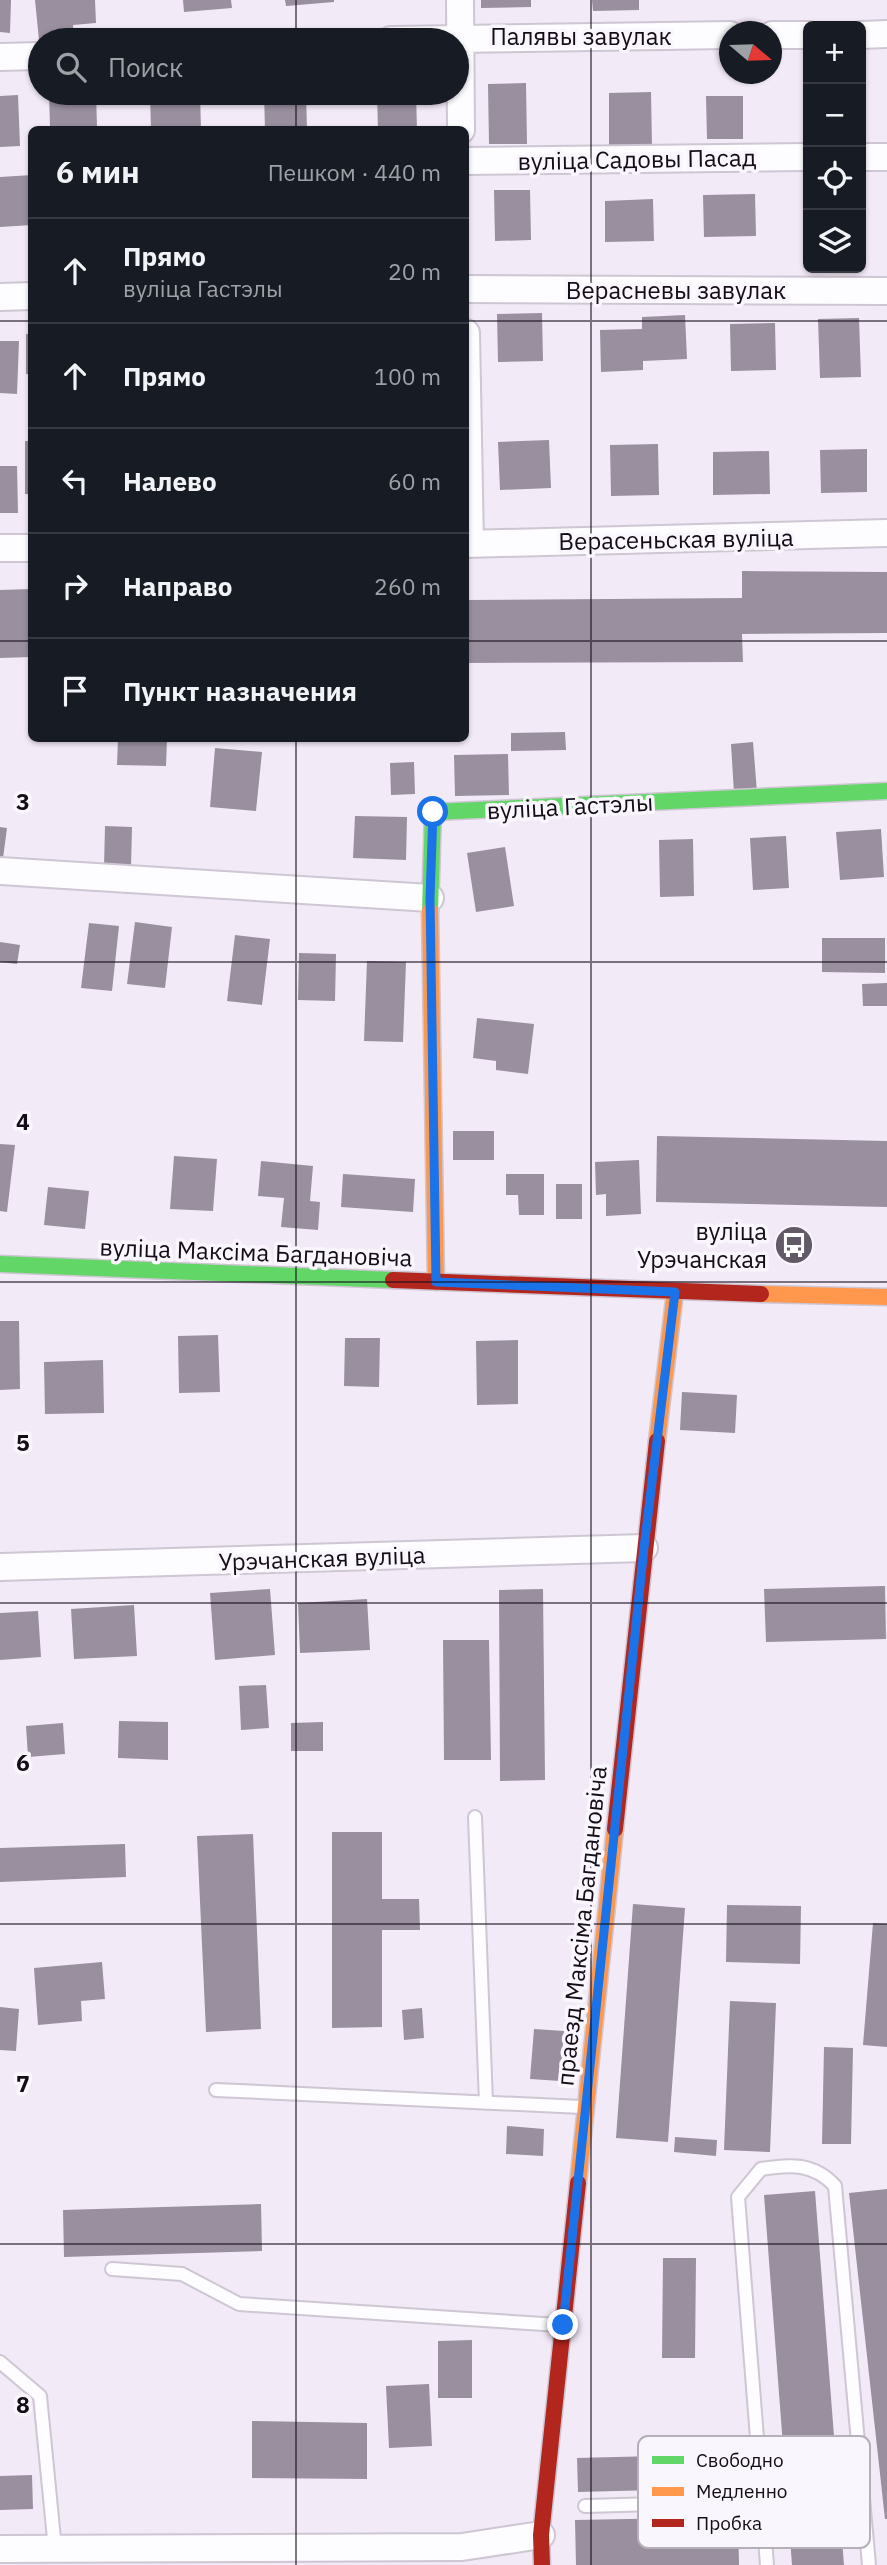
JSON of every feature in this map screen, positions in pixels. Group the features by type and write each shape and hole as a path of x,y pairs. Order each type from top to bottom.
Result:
{"street":[{"path":"460,0 461,28"},
{"path":"866,35 887,34"},
{"path":"782,35 803,35"},
{"name":"Палявы завулак","path":"469,37 719,36"},
{"path":"0,57 28,56"},
{"path":"461,105 461,126"},
{"path":"866,157 887,157"},
{"name":"вуліца Садовы Пасад","path":"469,161 803,158"},
{"name":"Верасневы завулак","path":"469,289 887,291"},
{"path":"0,296 28,296"},
{"name":"Верасеньская вуліца","path":"469,544 887,533"},
{"path":"0,548 28,548"},
{"name":"вуліца Гастэлы","path":"430,898 433,812 887,791"},
{"path":"0,871 430,898 436,1282"},
{"name":"вуліца Максіма Багдановіча","path":"0,1264 675,1292 887,1297"},
{"name":"праезд Максіма Багдановіча","path":"542,2565 541,2535 644,1548 675,1292"},
{"name":"Урэчанская вуліца","path":"0,1567 644,1548"},
{"path":"0,2549 462,2547 541,2535"}],"lane":[{"path":"475,1817 486,2103"},
{"path":"216,2091 586,2107"},
{"path":"757,2436 738,2197 749,2180 761,2169 797,2166 821,2172 835,2186 857,2436"},
{"path":"113,2269 182,2274 239,2304 563,2325"},
{"path":"0,2362 40,2396 55,2549"},
{"path":"585,2506 638,2505"}],"building":[{"path":"0,0 11,0 10,33 0,32"},
{"path":"35,0 95,0 96,23 73,25 73,28 38,28"},
{"path":"183,0 231,0 232,8 184,12"},
{"path":"285,0 334,0 334,2 286,6"},
{"path":"481,0 531,0 531,7 481,8"},
{"path":"592,0 639,0 639,10 593,11"},
{"path":"526,83 527,144 489,144 488,84"},
{"path":"651,92 652,147 609,148 609,93"},
{"path":"18,95 20,146 0,147 0,96"},
{"path":"706,96 743,96 743,139 707,139"},
{"path":"49,105 96,105 97,126 50,126"},
{"path":"150,105 200,105 201,126 151,126"},
{"path":"264,105 306,105 307,126 265,126"},
{"path":"377,105 416,105 417,126 378,126"},
{"path":"28,175 28,225 0,227 0,177"},
{"path":"494,190 530,190 531,240 495,241"},
{"path":"755,194 756,236 704,237 703,195"},
{"path":"653,199 654,241 605,242 605,201"},
{"path":"542,313 543,361 498,362 497,314"},
{"path":"685,315 687,359 643,361 643,370 601,372 600,330 642,329 642,317"},
{"path":"859,318 861,377 820,378 818,319"},
{"path":"775,323 776,370 731,371 730,324"},
{"path":"26,334 28,334 28,374"},
{"path":"0,341 19,341 17,394 0,393"},
{"path":"549,440 551,488 500,490 498,442"},
{"path":"25,441 28,441 28,494 25,494"},
{"path":"658,444 659,495 611,496 610,445"},
{"path":"867,449 867,492 821,493 820,450"},
{"path":"769,451 770,494 713,495 713,452"},
{"path":"0,466 17,466 18,513 0,513"},
{"path":"742,571 887,572 887,633 742,634 743,662 469,663 469,600 742,598"},
{"path":"28,589 28,657 0,658 0,590"},
{"path":"565,732 566,750 511,751 511,733"},
{"path":"118,742 167,742 166,766 117,765"},
{"path":"753,742 757,792 734,793 731,744"},
{"path":"215,748 262,752 256,811 210,807"},
{"path":"508,754 509,795 455,796 454,755"},
{"path":"414,762 415,794 391,795 390,763"},
{"path":"355,816 407,817 406,860 353,858"},
{"path":"105,826 132,827 131,867 104,867"},
{"path":"0,827 7,828 2,866 0,866"},
{"path":"881,829 884,877 840,880 836,832"},
{"path":"786,836 789,888 753,890 750,838"},
{"path":"693,839 694,896 660,897 659,840"},
{"path":"505,847 514,906 476,912 467,853"},
{"path":"135,922 172,927 165,988 127,984"},
{"path":"89,923 119,926 112,991 81,988"},
{"path":"235,935 270,939 262,1005 227,1001"},
{"path":"822,938 885,938 885,973 822,972"},
{"path":"0,942 20,945 17,964 0,962"},
{"path":"299,953 336,954 335,1001 298,1000"},
{"path":"367,961 406,962 403,1042 364,1041"},
{"path":"887,983 887,1006 863,1006 862,984"},
{"path":"477,1018 534,1024 528,1074 496,1070 496,1061 473,1058"},
{"path":"453,1131 494,1131 494,1160 453,1160"},
{"path":"657,1136 887,1141 887,1207 656,1202"},
{"path":"0,1144 15,1145 7,1212 0,1211"},
{"path":"174,1156 217,1159 213,1211 170,1209"},
{"path":"639,1160 641,1214 606,1216 606,1194 596,1195 595,1162"},
{"path":"261,1161 313,1166 310,1201 320,1202 318,1230 281,1227 284,1198 258,1196"},
{"path":"343,1174 415,1179 413,1212 341,1207"},
{"path":"506,1174 544,1174 544,1215 519,1215 518,1195 506,1195"},
{"path":"556,1184 582,1184 582,1219 556,1219"},
{"path":"48,1187 89,1191 85,1229 44,1225"},
{"path":"0,1321 19,1321 20,1389 0,1390"},
{"path":"218,1335 220,1392 179,1393 178,1336"},
{"path":"345,1338 380,1338 379,1387 344,1386"},
{"path":"518,1340 518,1404 477,1405 476,1341"},
{"path":"103,1360 104,1413 45,1414 44,1362"},
{"path":"682,1392 737,1395 735,1433 680,1430"},
{"path":"885,1586 886,1639 766,1642 764,1589"},
{"path":"270,1589 275,1655 215,1660 210,1593"},
{"path":"543,1589 545,1780 500,1781 499,1590"},
{"path":"367,1599 370,1650 300,1653 298,1603"},
{"path":"134,1605 137,1656 74,1659 71,1609"},
{"path":"38,1611 41,1657 0,1660 0,1613"},
{"path":"443,1640 489,1640 491,1760 444,1760"},
{"path":"266,1685 269,1728 241,1730 239,1686"},
{"path":"119,1721 168,1722 168,1760 118,1758"},
{"path":"323,1722 323,1751 291,1751 291,1723"},
{"path":"63,1723 65,1754 28,1757 26,1726"},
{"path":"332,1832 382,1832 382,1899 419,1899 420,1930 382,1930 382,2027 332,2028"},
{"path":"253,1834 261,2029 206,2032 197,1836"},
{"path":"125,1844 126,1877 0,1882 0,1848"},
{"path":"633,1904 685,1908 668,2142 616,2138"},
{"path":"727,1905 801,1906 800,1964 726,1962"},
{"path":"873,1923 887,1924 887,2047 863,2045"},
{"path":"102,1962 105,1999 81,2001 82,2021 38,2025 34,1968"},
{"path":"730,2001 776,2003 770,2152 724,2150"},
{"path":"0,2007 19,2009 16,2051 0,2050"},
{"path":"422,2008 424,2038 404,2040 402,2010"},
{"path":"534,2029 564,2031 560,2081 530,2079"},
{"path":"824,2047 853,2048 851,2144 822,2144"},
{"path":"507,2126 544,2129 543,2156 506,2154"},
{"path":"675,2137 717,2140 716,2156 674,2152"},
{"path":"887,2189 887,2519 885,2519 849,2193"},
{"path":"815,2191 834,2436 782,2436 764,2195"},
{"path":"261,2204 262,2251 64,2257 63,2210"},
{"path":"663,2258 696,2258 695,2358 662,2358"},
{"path":"472,2340 472,2398 438,2398 438,2341"},
{"path":"429,2384 432,2446 389,2448 386,2386"},
{"path":"252,2421 367,2423 367,2479 252,2478"},
{"path":"638,2456 638,2490 578,2492 577,2458"},
{"path":"32,2475 33,2509 0,2510 0,2476"},
{"path":"638,2519 638,2548 739,2548 739,2565 576,2565 575,2520"},
{"path":"791,2548 843,2548 844,2565 792,2565"}],"traffic: fast":[{"path":"430,911 433,812 887,791"},
{"path":"0,1264 393,1280"}],"traffic: slow":[{"path":"430,911 436,1282"},
{"path":"657,1441 675,1292"},
{"path":"761,1294 887,1297"},
{"path":"578,2183 615,1829"}],"traffic: jam":[{"path":"393,1280 761,1294"},
{"path":"615,1829 657,1441"},
{"path":"542,2565 541,2535 578,2183"}],"place":[{"name":"вуліца Урэчанская","path":"794,1245"}],"route":[{"path":"433,812 430,898 436,1282 675,1292 644,1548 563,2325"}]}
